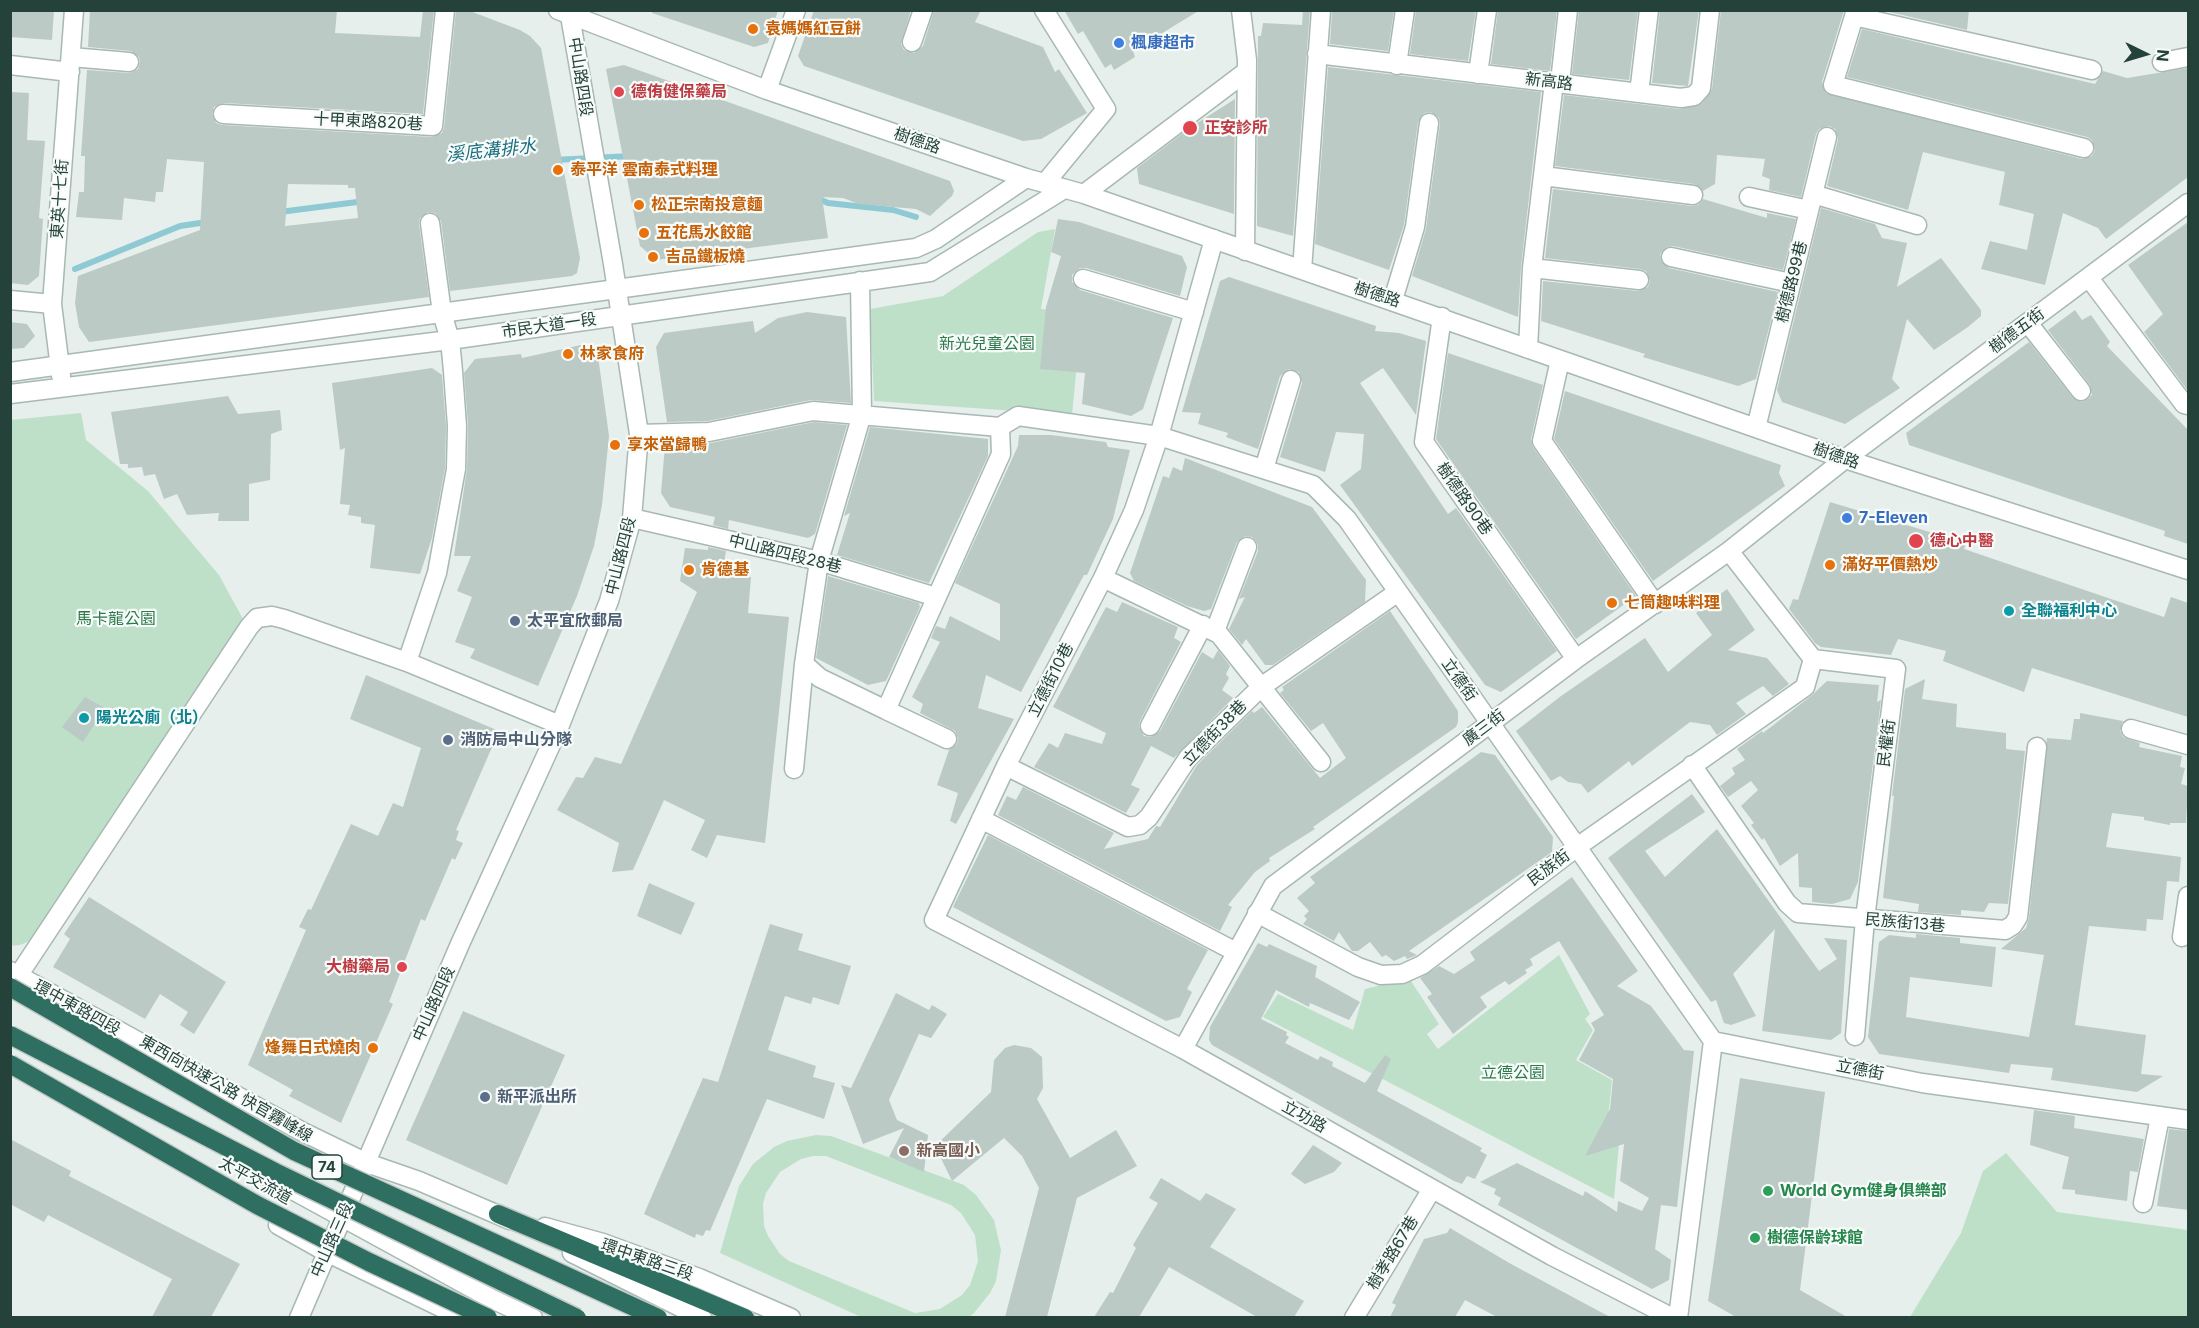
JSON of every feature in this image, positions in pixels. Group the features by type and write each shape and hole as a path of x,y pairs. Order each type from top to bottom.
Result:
{"highway":[{"name":"東西向快速公路 快官霧峰線","path":"13,978 294,1151 658,1317"},
{"name":"74","path":"10,1033 299,1184 578,1317"},
{"name":"太平交流道","path":"10,1064 256,1205 369,1262 488,1317"},
{"path":"498,1214 745,1317"}],"street":[{"name":"東英十七街","path":"62,388 52,304 74,10"},
{"name":"十甲東路820巷","path":"223,114 433,126 445,10"},
{"path":"767,90 796,10"},
{"path":"912,42 923,10"},
{"path":"1044,10 1106,109 1044,183"},
{"path":"1240,10 1247,71 1245,251"},
{"path":"1302,270 1321,10"},
{"path":"1397,65 1405,10"},
{"path":"1478,74 1487,10"},
{"path":"1528,349 1532,268 1543,176 1568,10"},
{"path":"1640,93 1649,10"},
{"name":"新高路","path":"1317,54 1681,98 1694,96 1701,88 1710,10"},
{"name":"樹德路","path":"565,11 767,90 1026,178 1083,194 1393,300 1845,459 2188,570"},
{"name":"中山路四段","path":"367,1162 455,955 560,725 609,601 632,518 639,434 617,288 565,11"},
{"path":"2084,148 1833,85 1855,13 2091,70"},
{"path":"2162,63 2188,57"},
{"path":"10,65 129,62"},
{"path":"1083,194 1247,71"},
{"path":"1393,300 1415,227 1429,123"},
{"name":"樹德路99巷","path":"1756,428 1827,137"},
{"path":"1543,176 1693,195"},
{"name":"市民大道一段","path":"10,372 916,248 936,239 1026,178"},
{"name":"市民大道一段","path":"10,394 450,340 930,272 1064,189"},
{"path":"1749,198 1811,202 1917,225"},
{"name":"樹德五街","path":"1845,459 2188,203"},
{"path":"407,662 437,573 454,481 456,405 450,340 441,313 430,224"},
{"name":"立德街10巷","path":"934,920 1006,766 1103,578 1134,510 1159,436 1214,239"},
{"path":"1671,257 1791,283"},
{"path":"1532,268 1639,280"},
{"path":"2089,278 2184,404 2188,405"},
{"path":"1083,279 1194,312"},
{"path":"794,769 804,664 819,561 862,414 860,281"},
{"path":"10,300 52,304"},
{"name":"樹德路90巷","path":"1442,317 1424,442 1576,659"},
{"path":"2028,323 2081,391"},
{"path":"1560,360 1542,441 1655,604"},
{"path":"1264,469 1291,380"},
{"path":"639,434 709,432 813,411 1000,428 1001,454 886,710"},
{"name":"立德街","path":"1000,428 1018,416 1159,436 1313,485 1347,519 1713,1041 1922,1083 2188,1120"},
{"name":"廣三街","path":"1183,1049 1273,886 1576,659 1729,551 1845,459"},
{"name":"中山路四段28巷","path":"632,518 819,561 936,597"},
{"path":"1150,726 1209,628 1247,547"},
{"path":"1729,551 1813,659"},
{"path":"1103,578 1209,628 1261,687 1321,762"},
{"name":"立德街38巷","path":"1006,766 1128,827 1140,825 1149,817 1188,758 1261,687 1398,591"},
{"path":"13,978 257,618 272,616 284,619 407,662 560,725"},
{"name":"民族街","path":"1257,913 1358,968 1381,975 1402,974 1422,965 1577,847 1805,687 1813,659"},
{"name":"民權街","path":"1813,659 1896,669 1865,920 1855,1036"},
{"path":"804,664 820,678 947,739"},
{"path":"2131,729 2188,745"},
{"name":"民族街13巷","path":"1692,765 1787,903 1798,913 2005,930 2013,925 2018,917 2037,747"},
{"path":"981,819 1236,952"},
{"path":"2182,937 2188,897"},
{"name":"立功路","path":"934,920 1183,1049 1552,1256 1673,1317"},
{"name":"環中東路四段","path":"13,978 301,1131 367,1162"},
{"path":"10,1033 340,1218 492,1299 533,1317"},
{"path":"1678,1317 1713,1041"},
{"path":"10,1073 326,1252 463,1317"},
{"path":"2143,1203 2160,1117"},
{"name":"中山路三段","path":"299,1317 340,1218 367,1162"},
{"name":"環中東路三段","path":"367,1162 498,1214 702,1317"},
{"name":"樹孝路67巷","path":"1354,1317 1432,1189"},
{"name":"環中東路三段","path":"498,1214 613,1247 699,1278 791,1317"}],"green space":[{"name":"新光兒童公園","path":"1055,229 1041,309 1082,312 1072,415 874,401 870,309 943,296 1038,232"},
{"name":"馬卡龍公園","path":"81,413 86,440 148,491 219,575 243,619 30,941 11,946 10,420"},
{"name":"立德公園","path":"1559,955 1590,1014 1585,1019 1593,1030 1576,1060 1612,1080 1608,1118 1621,1122 1614,1199 1263,1017 1278,994 1353,1030 1365,989 1409,978 1439,1024 1427,1034 1438,1049"},
{"path":"816,1135 831,1136 964,1185 976,1195 994,1220 1001,1250 996,1281 990,1293 974,1313 968,1318 861,1317 720,1253 739,1186 753,1164 774,1147 787,1141","holes":["826,1156 951,1205 961,1213 975,1235 978,1261 970,1285 962,1295 940,1309 915,1313 789,1261 780,1254 764,1226 763,1204 766,1193 780,1172 801,1159"]},
{"path":"2006,1153 2057,1212 2188,1230 2188,1317 1910,1317 1961,1233 1983,1171"}],"building":[{"path":"10,10 54,10 52,40 10,37"},
{"path":"90,10 337,10 335,33 420,37 423,10 434,10 423,114 224,103 214,107 212,114 216,123 222,125 432,137 442,133 444,127 456,10 467,10 520,30 530,36 541,48 580,258 577,273 572,276 450,291 441,221 435,213 428,212 420,218 419,224 429,297 89,342 79,327 75,303 78,276 200,230 204,162 167,159 163,192 156,192 155,202 124,198 122,220 76,217 79,192 84,192 85,156 81,156 87,70 129,73 138,69 140,62 139,57 131,51 88,47","holes":["288,184 348,185 348,188 355,188 358,218 285,226"]},
{"path":"652,10 778,10 768,43 754,47 652,13"},
{"path":"814,10 911,10 901,44 904,50 914,53 923,46 934,10 981,10 975,22 1043,47 1055,72 1059,69 1087,113 1041,139 1023,141 804,66 798,56"},
{"name":"楓康超市","path":"1064,10 1200,10 1133,51 1135,57 1114,70 1111,64 1105,68 1083,31 1078,34"},
{"path":"1303,10 1310,10 1293,236 1257,226 1258,36 1261,36 1263,23 1302,25"},
{"path":"1332,10 1394,10 1388,51 1330,44"},
{"path":"1416,10 1476,10 1468,61 1410,54"},
{"path":"1498,10 1557,10 1550,71 1491,64"},
{"path":"1579,10 1638,10 1629,80 1572,74"},
{"path":"1660,10 1699,10 1688,86 1652,83"},
{"path":"1721,10 1844,10 1822,82 1826,93 2082,159 2092,156 2095,150 2092,140 2087,137 1847,77 1862,29 2095,84 2103,71 2127,78 2188,68 2188,177 2106,239 2098,228 2063,213 2045,285 1981,269 1990,241 2027,250 2034,214 1999,205 2005,172 1923,152 1908,210 1827,186 1838,139 1835,129 1829,126 1819,129 1816,134 1801,197 1769,190 1770,179 1762,176 1765,159 1717,155 1715,184 1703,191 1694,184 1555,166 1564,95 1680,109 1702,103 1712,89"},
{"path":"1881,10 1969,10 1967,30"},
{"path":"624,65 950,181 954,191 952,196 930,216 916,209 859,204 843,198 822,197 828,238 656,260 640,246 606,69"},
{"path":"1328,67 1541,92 1521,267 1518,317 1412,276 1426,229 1440,124 1439,118 1431,112 1424,113 1418,122 1404,225 1389,270 1315,244"},
{"path":"10,92 29,93 27,140 45,141 39,218 43,219 39,276 28,285 10,283"},
{"path":"1235,99 1234,214 1139,184 1137,168 1191,127"},
{"path":"1553,189 1692,206 1698,205 1703,199 1767,218 1767,213 1796,219 1783,270 1673,246 1667,247 1660,254 1661,261 1669,268 1778,292 1756,379 1738,386 1643,357 1645,354 1541,321 1543,281 1638,291 1648,287 1650,281 1646,271 1640,269 1545,258"},
{"path":"1821,208 1875,224 1882,238 1907,243 1897,287 1941,258 1981,310 1981,316 1934,350 1907,319 1892,379 1900,388 1845,424 1782,402 1777,390"},
{"path":"1058,219 1079,222 1182,256 1187,267 1180,296 1086,268 1080,268 1072,275 1072,282 1080,290 1173,318 1143,409 1131,416 1082,404 1085,373 1040,369 1046,307 1061,256 1051,252"},
{"path":"2188,222 2188,391 2144,332 2163,314 2128,265"},
{"path":"1229,277 1376,326 1375,331 1399,333 1426,341 1416,415 1383,368 1360,383 1448,514 1456,508 1557,651 1501,692 1485,685 1340,485 1361,469 1364,434 1336,432 1325,472 1280,457 1302,383 1299,372 1289,369 1280,376 1258,449 1226,437 1228,433 1198,424 1201,413 1182,412 1220,281"},
{"path":"2075,310 2082,320 2091,315 2110,342 2107,346 2188,430 2188,544 2164,536 2165,531 1909,445 1906,433 2029,342 2073,398 2082,402 2088,399 2092,395 2090,385 2048,330"},
{"path":"807,312 846,317 851,403 811,400 708,421 667,422 656,347 664,333 753,321 755,333 778,318"},
{"path":"10,322 27,324 35,336 24,348 10,349"},
{"path":"581,345 598,356 609,436 602,505 594,546 577,596 538,686 470,658 475,649 455,642 472,597 457,591 471,556 454,556 467,469 468,425 464,373 475,359 521,354 522,358"},
{"path":"1448,353 1543,385 1531,439 1533,447 1636,596 1576,639 1436,439"},
{"path":"432,368 442,375 446,426 445,468 432,538 420,574 370,568 375,525 361,523 361,517 348,515 350,505 340,504 345,448 340,450 332,383"},
{"path":"1565,391 1781,465 1779,473 1785,486 1653,581 1554,439"},
{"path":"228,396 238,414 280,410 282,430 271,434 270,480 249,484 249,521 218,521 219,513 187,515 177,494 164,499 155,474 144,476 142,467 128,468 128,464 120,464 111,412"},
{"path":"814,422 847,425 815,534 808,538 729,520 728,529 713,525 715,517 670,507 661,493 665,445 711,443"},
{"path":"870,427 988,439 988,456 929,583 837,555 850,513 844,516"},
{"path":"1019,435 1051,435 1106,442 1108,447 1130,450 1113,519 1087,575 1084,575 1021,692 986,675 978,708 1014,719 956,824 950,821 958,793 937,785 949,750 957,744 958,738 955,731 920,713 923,704 912,697 940,642 931,638 936,626 945,629 950,616 1000,641 1000,604 955,583 1018,446"},
{"path":"1185,458 1312,507 1366,580 1365,602 1273,665 1265,665 1246,639 1242,645 1229,629 1245,597 1239,599 1258,551 1258,545 1252,537 1245,536 1237,542 1211,609 1204,611 1187,606 1134,581 1130,573 1163,476 1169,478 1173,467 1182,471"},
{"path":"1830,502 1966,543 1964,549 2164,617 2171,597 2188,603 2188,717 2032,668 2024,692 1943,661 1946,651 1898,639 1891,655 1821,647 1815,643 1789,609 1793,599 1798,600"},
{"path":"708,547 726,551 724,563 730,563 730,569 748,570 747,577 751,577 748,613 789,617 765,843 717,835 707,858 691,850 705,820 664,800 633,870 612,872 619,843 557,810 576,777 583,778 595,757 621,764 697,592 680,581 685,548 708,550"},
{"path":"828,576 919,603 920,607 886,681 868,685 816,658"},
{"path":"1727,589 1755,630 1728,650 1767,658 1789,684 1773,696 1763,686 1736,703 1746,714 1717,735 1710,725 1690,722 1632,766 1629,761 1588,793 1581,784 1568,782 1560,776 1551,781 1516,731 1561,696 1645,638 1668,672 1712,635 1696,613"},
{"path":"1122,602 1178,627 1174,638 1181,642 1140,721 1139,727 1144,736 1151,737 1160,731 1202,652 1213,659 1218,650 1230,666 1226,674 1229,678 1222,690 1233,698 1174,758 1151,746 1131,785 1140,789 1126,813 1034,767 1049,743 1058,748 1065,733 1102,744 1106,733 1053,707 1106,607 1117,612"},
{"path":"1390,611 1458,711 1456,727 1313,827 1315,829 1269,858 1270,861 1255,872 1228,905 1232,907 1220,931 998,815 1007,796 1016,800 1023,787 1114,833 1104,849 1148,839 1156,826 1160,827 1197,765 1252,711 1254,713 1262,707 1320,778 1346,758 1323,723 1311,731 1280,693 1284,690 1282,687"},
{"path":"366,675 499,731 456,830 459,831 456,840 463,843 455,860 452,858 425,921 421,919 389,1002 393,1004 341,1123 289,1096 293,1090 248,1065 306,930 299,927 308,909 311,910 351,824 378,836 393,803 403,807 421,748 350,719"},
{"path":"1925,679 1922,699 1957,704 1956,727 2006,733 2006,749 2025,751 2008,904 1989,903 1984,912 1961,910 1961,915 1918,912 1919,904 1883,898 1905,689"},
{"path":"1827,681 1879,685 1877,702 1881,700 1858,882 1850,899 1832,904 1812,902 1812,888 1799,887 1798,853 1780,866 1764,838 1762,840 1751,825 1754,823 1741,806 1758,790 1751,781 1728,797 1720,786 1735,774 1732,768 1745,760 1737,749 1762,731 1763,733"},
{"name":"陽光公廁（北）","path":"85,697 105,708 83,742 62,727"},
{"path":"2080,713 2123,721 2120,731 2123,737 2140,743 2139,747 2182,756 2180,767 2185,768 2181,784 2188,786 2186,823 2170,823 2170,825 2144,820 2144,817 2112,813 2106,847 2181,857 2179,882 2167,881 2163,920 2147,919 2146,931 2089,926 2075,1025 2146,1035 2141,1074 2163,1076 2137,1092 2051,1080 2053,1068 2011,1064 2009,1073 1879,1054 1868,1037 1879,942 1889,935 1916,938 1916,934 1960,938 1960,943 1996,947 1992,987 1910,977 1906,1017 2029,1037 2044,955 2001,949 2026,928 2029,918 2047,738 2071,740 2074,719 2080,719"},
{"path":"1481,752 1495,755 1553,837 1552,852 1409,951 1417,955 1407,959 1405,956 1394,961 1386,955 1382,957 1370,942 1358,951 1352,951 1339,932 1334,941 1303,924 1307,919 1304,916 1309,911 1297,898 1315,883 1310,877"},
{"path":"1692,794 1705,812 1645,851 1665,877 1717,829 1819,971 1837,959 1824,938 1847,940 1841,1033 1831,1040 1762,1031 1775,929 1733,974 1756,1016 1731,1025 1724,1023 1716,1000 1711,1002 1608,858"},
{"path":"988,835 1208,950 1187,989 1192,992 1180,1017 1166,1021 953,907"},
{"path":"1572,877 1638,971 1617,986 1651,1006 1684,1050 1694,1051 1677,1207 1661,1205 1655,1249 1671,1260 1669,1280 1652,1289 1498,1205 1501,1198 1494,1194 1496,1189 1480,1182 1517,1163 1583,1196 1585,1191 1617,1212 1618,1201 1642,1211 1649,1198 1620,1181 1624,1144 1585,1156 1610,1109 1613,1079 1579,1060 1595,1030 1591,1023 1604,1015 1559,941 1530,959 1533,965 1525,970 1527,973 1509,985 1505,981 1480,997 1487,1007 1453,1034 1427,997 1432,994 1420,978 1439,966 1454,974 1475,960 1470,952"},
{"path":"649,883 695,903 681,935 637,916"},
{"path":"89,897 226,982 194,1034 180,1025 188,1012 160,994 145,1019 53,967 70,939 64,934"},
{"path":"770,924 803,934 798,950 851,966 839,1005 813,997 811,1004 785,996 768,1050 816,1066 813,1077 835,1083 824,1119 767,1099 710,1231 706,1230 703,1236 696,1234 695,1238 644,1214 703,1078 718,1082"},
{"path":"1258,943 1267,947 1269,944 1317,966 1315,977 1360,1002 1349,1020 1310,1003 1309,1007 1276,990 1261,1019 1287,1032 1286,1035 1289,1037 1285,1043 1318,1060 1320,1056 1333,1062 1332,1066 1365,1083 1385,1055 1391,1059 1377,1091 1482,1148 1480,1151 1487,1155 1475,1179 1467,1176 1462,1184 1454,1181 1212,1045 1209,1040 1210,1027"},
{"path":"896,993 929,1010 932,1005 947,1014 931,1038 919,1034 889,1100 897,1120 928,1135 924,1172 889,1157 904,1128 863,1144 841,1085 851,1088"},
{"name":"新平派出所","path":"463,1011 565,1055 507,1185 406,1140"},
{"path":"1014,1045 1031,1048 1042,1057 1043,1088 1037,1099 1070,1158 1116,1130 1137,1166 1077,1198 1047,1317 1005,1317 1039,1188 1022,1156 1004,1138 952,1181 935,1146 991,1092 994,1060 1005,1048"},
{"name":"World Gym健身俱樂部","path":"1740,1078 1825,1092 1800,1290 1847,1317 1736,1317 1708,1301"},
{"path":"2034,1110 2075,1116 2074,1128 2144,1139 2138,1172 2130,1171 2127,1201 2075,1194 2075,1190 2062,1189 2069,1157 2030,1145"},
{"path":"2169,1129 2188,1131 2188,1210 2157,1206"},
{"path":"10,1139 71,1171 69,1176 240,1264 211,1317 152,1317 172,1279 48,1215 44,1222 10,1204"},
{"path":"1313,1145 1342,1163 1334,1172 1305,1184 1291,1174"},
{"path":"1161,1178 1200,1201 1206,1193 1236,1209 1210,1247 1304,1301 1294,1317 1257,1317 1169,1267 1139,1317 1094,1317 1110,1292 1113,1293 1136,1248 1133,1245 1158,1203 1149,1198"},
{"path":"1450,1228 1511,1264 1610,1317 1497,1317 1465,1300 1455,1317 1390,1317 1396,1305 1392,1303 1424,1239 1447,1233"}],"waterway":[{"name":"溪底溝排水","path":"554,160 631,156"},
{"name":"溪底溝排水","path":"815,197 828,203 893,210 916,217"},
{"name":"溪底溝排水","path":"280,212 365,201"},
{"name":"溪底溝排水","path":"75,269 180,226 207,222"}],"place":[{"name":"袁媽媽紅豆餅","path":"753,29"},
{"name":"楓康超市","path":"1119,43"},
{"name":"德侑健保藥局","path":"619,92"},
{"name":"正安診所","path":"1190,128"},
{"name":"泰平洋 雲南泰式料理","path":"558,170"},
{"name":"松正宗南投意麵","path":"639,205"},
{"name":"五花馬水餃館","path":"644,233"},
{"name":"吉品鐵板燒","path":"653,257"},
{"name":"林家食府","path":"568,354"},
{"name":"享來當歸鴨","path":"615,445"},
{"name":"7-Eleven","path":"1847,518"},
{"name":"德心中醫","path":"1916,541"},
{"name":"滿好平價熱炒","path":"1830,565"},
{"name":"肯德基","path":"689,570"},
{"name":"七筒趣味料理","path":"1612,603"},
{"name":"全聯福利中心","path":"2009,611"},
{"name":"太平宜欣郵局","path":"515,621"},
{"name":"陽光公廁（北）","path":"84,718"},
{"name":"消防局中山分隊","path":"448,740"},
{"name":"大樹藥局","path":"402,967"},
{"name":"烽舞日式燒肉","path":"373,1048"},
{"name":"新平派出所","path":"485,1097"},
{"name":"新高國小","path":"904,1151"},
{"name":"World Gym健身俱樂部","path":"1768,1191"},
{"name":"樹德保齡球館","path":"1755,1238"}]}
